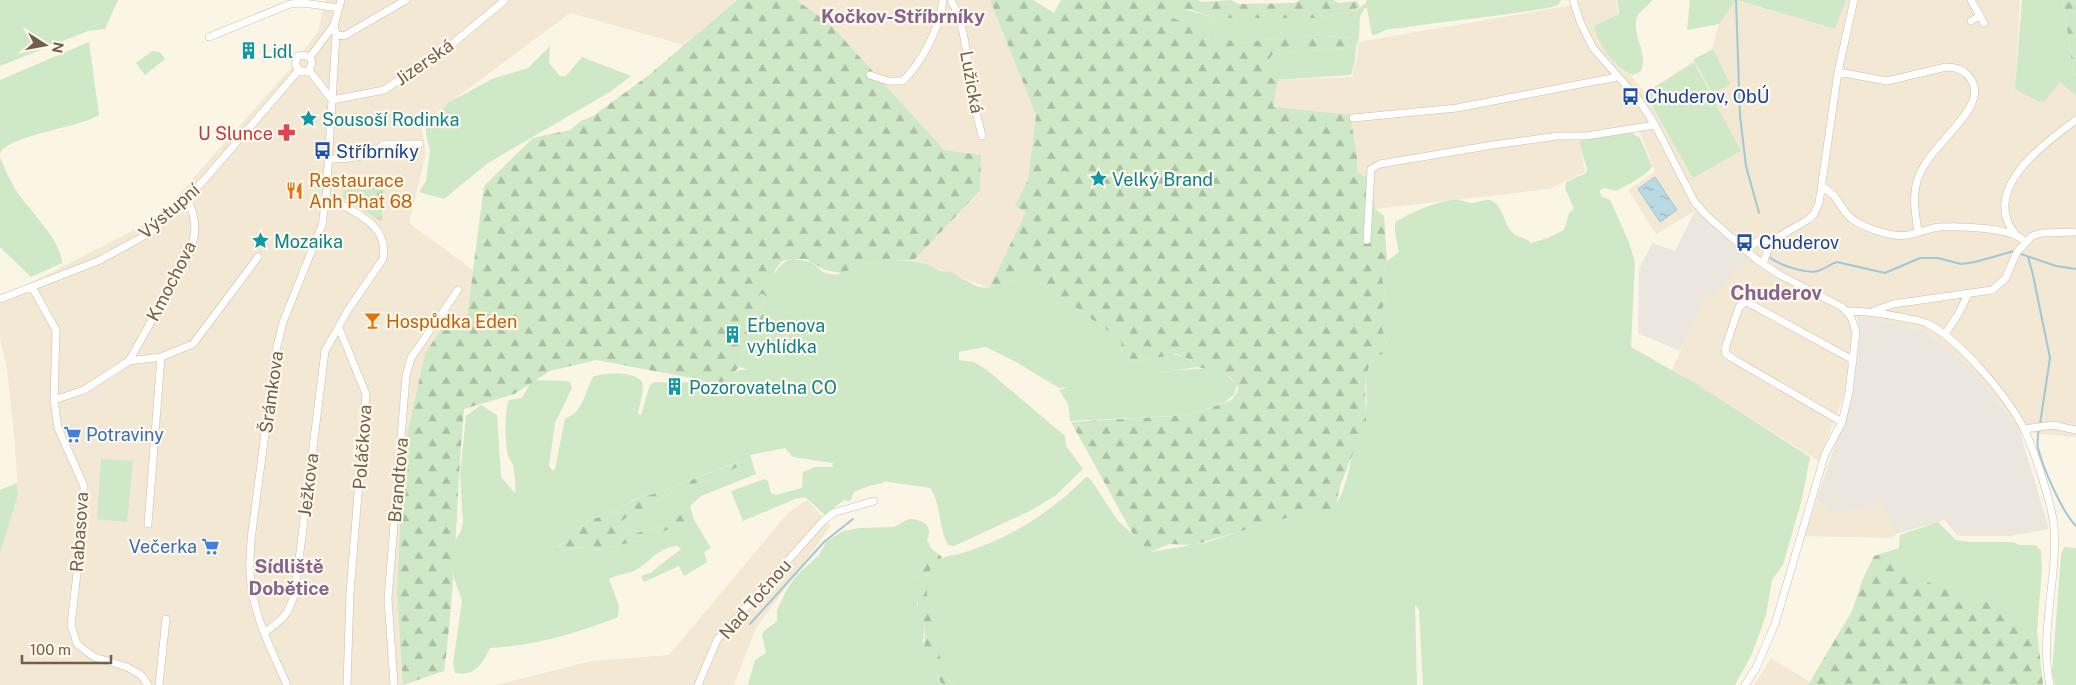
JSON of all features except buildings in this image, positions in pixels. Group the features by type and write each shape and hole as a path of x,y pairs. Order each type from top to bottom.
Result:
{"street":[{"path":"336,35 344,36 406,0"},
{"name":"Jizerská","path":"332,100 384,90 451,45 505,0"},
{"path":"870,75 888,81 903,81 911,73 938,23 943,0"},
{"name":"Lužická","path":"951,0 966,42 972,94 982,136"},
{"path":"1573,0 1581,24 1593,48 1639,100 1655,125 1694,201 1705,214 1745,250 1764,261 1780,275 1847,311 1873,311 1927,323 1945,334 1966,353 2010,406 2024,429 2040,472 2054,526 2047,646 2050,685"},
{"path":"1745,250 1814,214 1822,188 1838,72 1854,0"},
{"path":"1971,0 1982,19 1972,21"},
{"path":"209,37 290,4 340,4 334,25 310,57"},
{"name":"Šrámkova","path":"287,685 256,610 250,571 251,540 276,351 283,322 322,225 326,198 336,35 334,25"},
{"path":"298,56 310,57 312,63 309,70 303,72 299,70 295,64 298,56"},
{"path":"1838,72 1887,82 1946,67 1954,67 1967,75 1973,82 1975,90 1972,104 1924,166 1918,178 1914,202 1918,231"},
{"name":"Výstupní","path":"0,299 121,250 146,235 188,198 299,70"},
{"path":"309,70 332,100"},
{"path":"1353,118 1457,108 1617,77"},
{"path":"2025,242 2015,234 2005,218 2008,188 2018,173 2044,144 2076,120"},
{"path":"1367,240 1371,169 1380,164 1558,136 1586,136 1655,125"},
{"path":"328,159 349,160 380,149 384,144 420,144"},
{"path":"1822,188 1835,195 1849,217 1868,227 1896,236 1908,235 1918,231 1953,227 2005,231 2015,234"},
{"name":"Kmochova","path":"129,361 189,254 195,238 194,216 188,198"},
{"path":"326,198 333,200 372,223 382,235 385,249 383,258 348,310 339,328"},
{"path":"1873,311 1893,304 1992,290 2005,279 2018,251 2032,236 2042,232 2076,232"},
{"path":"1764,261 1768,250 1765,241"},
{"name":"Kmochova","path":"54,400 84,390 129,361 162,357 194,344 258,257"},
{"name":"Rabasova","path":"32,287 56,330 54,400 58,428 84,486 84,513 71,625 77,644 94,657 128,667 141,675 148,685"},
{"name":"Brandtova","path":"394,685 388,598 406,376 411,358 458,290"},
{"path":"1945,334 1959,313 1968,294"},
{"path":"1842,422 1732,358 1726,354 1725,349 1740,307 1744,302 1747,302 1853,360"},
{"path":"1745,685 1756,668 1776,624 1825,454 1842,422 1849,392 1856,332 1847,311"},
{"name":"Ježkova","path":"264,633 285,618 290,609 294,592 325,351 339,328"},
{"name":"Poláčkova","path":"339,328 366,394 350,593 346,685"},
{"path":"148,524 162,357"},
{"path":"2024,429 2053,426 2076,430"},
{"name":"Nad Točnou","path":"698,685 717,640 823,521 833,513 874,501"},
{"path":"159,685 166,619"}],"shaded area":[{"path":"325,0 737,0 684,45 570,13 421,124 426,154 409,223 473,270 467,317 443,326 403,454 397,594 404,685 0,685 0,553 18,495 7,368 0,339 0,294 27,285 159,217 288,71 318,32"},
{"path":"796,0 990,0 1036,115 1028,180 1016,206 1026,212 989,288 914,260 980,192 981,155 944,150 829,24"},
{"path":"1579,0 1616,0 1618,15 1594,28 1645,93 1712,49 1719,24 1734,0 1835,29 1846,0 2020,0 2015,89 2060,82 2076,96 2076,437 2020,432 1974,370 1923,330 1857,316 1849,320 1852,331 1845,392 1819,461 1672,370 1707,293 1695,211 1656,234 1628,190 1655,172 1640,132 1579,139 1585,172 1549,189 1375,209 1372,181 1357,172 1273,107 1278,80 1352,77 1357,57 1358,42 1567,6 1579,2"},
{"path":"1695,211 1748,257 1712,296 1707,294 1680,351 1638,333 1639,269 1652,243 1675,251"},
{"path":"1857,316 1923,330 1974,370 2020,432 2049,529 2009,536 1958,536 1944,519 1896,534 1882,504 1833,513 1816,501 1851,397 1860,335"},
{"path":"807,500 831,526 756,628 734,685 496,685 591,661 669,655 788,513"},
{"path":"1816,501 1833,513 1882,504 1896,534 1892,538 1805,536"},
{"path":"1771,658 1810,682 1808,685 1754,685"}],"green space":[{"path":"0,0 118,0 105,29 88,31 0,66"},
{"path":"737,0 796,0 829,23 944,150 981,155 980,191 914,260 891,260 865,264 842,273 825,270 806,259 782,261 775,270 762,322 759,321 765,295 760,294 739,367 723,384 596,360 550,371 514,394 464,409 451,606 444,671 403,685 397,594 403,454 425,354 443,326 467,317 484,186 533,138 570,130 581,121 593,116 649,75"},
{"path":"990,0 1033,0 1054,13 1061,0 1198,0 1201,2 1231,0 1238,4 1295,3 1300,0 1333,0 1339,3 1357,1 1360,7 1349,12 1315,18 1215,18 1189,9 1174,10 1170,17 1237,43 1301,35 1359,38 1356,47 1273,54 1263,67 1267,77 1278,80 1273,107 1350,115 1357,156 1357,172 1372,181 1375,209 1384,216 1387,261 1382,276 1386,302 1382,308 1382,328 1388,348 1385,354 1376,357 1367,372 1365,394 1366,424 1364,434 1361,443 1356,446 1340,486 1336,505 1331,510 1304,513 1193,545 1169,544 1151,552 1135,538 1071,422 1191,415 1232,400 1239,388 1230,377 1217,371 1197,367 1190,360 1177,354 1132,362 1122,355 1121,340 1030,275 989,288 1026,212 1015,206 1028,180 1036,115"},
{"path":"1367,0 1561,0 1559,4 1553,7 1389,29 1372,35 1367,8 1365,8 1360,16 1359,38 1301,35 1237,43 1169,18 1174,10 1181,8 1215,18 1315,18 1358,9"},
{"path":"1617,0 1652,0 1636,19 1637,35 1643,59 1640,72 1633,75 1626,72 1609,56 1594,28 1619,14"},
{"path":"1690,0 1735,1 1719,24 1687,30"},
{"path":"1736,0 1846,0 1835,29"},
{"path":"2022,0 2063,0 2073,70 2076,75 2076,96 2060,82 2045,101 2040,102 2015,89"},
{"path":"2063,0 2076,0 2076,75 2073,70"},
{"path":"89,42 99,115 89,120 16,142 5,147 0,154 0,80"},
{"path":"550,46 549,63 560,76 566,76 582,57 631,76 610,92 488,163 444,199 419,192 426,181 430,150 426,126 448,103 492,79 528,68"},
{"path":"1356,47 1351,75 1275,80 1267,77 1263,67 1273,54"},
{"path":"1713,49 1730,84 1713,94 1694,59"},
{"path":"152,51 160,52 165,59 145,75 136,63"},
{"path":"1694,63 1741,151 1693,178 1645,93"},
{"path":"1632,133 1640,138 1652,166 1641,176 1616,191 1604,188 1600,190 1602,197 1610,200 1612,204 1628,240 1635,262 1631,347 1698,385 1810,457 1802,499 1783,565 1772,580 1766,615 1752,654 1735,685 1423,685 1419,610 1415,605 1417,685 954,685 949,680 940,661 927,602 926,579 932,567 944,557 983,546 1015,531 1059,502 1085,478 1088,477 1091,480 1118,521 1152,552 1208,542 1311,511 1331,510 1343,491 1365,416 1367,404 1366,382 1369,368 1377,355 1385,354 1387,344 1382,328 1382,308 1386,302 1382,276 1387,261 1399,252 1395,222 1423,208 1446,201 1458,200 1474,203 1488,200 1497,205 1509,229 1514,234 1531,243 1548,238 1564,230 1569,213 1574,209 1565,188 1566,182 1586,173 1587,169 1579,142 1583,137"},
{"path":"0,157 17,192 51,235 60,254 62,263 31,277 0,247"},
{"path":"343,183 385,185 381,221 343,198"},
{"path":"793,259 811,262 823,272 835,275 865,264 891,260 913,261 930,265 940,271 950,272 978,287 989,288 1030,275 1121,340 1122,355 1132,362 1174,355 1189,360 1197,367 1126,378 1210,369 1218,371 1237,385 1234,395 1225,402 1191,415 1070,421 1068,404 1059,390 1069,387 1059,388 1016,362 986,347 959,352 959,360 974,362 987,370 1065,436 1066,446 1083,469 1055,496 1028,512 954,546 948,545 945,538 934,495 930,488 883,481 883,483 854,492 850,501 844,500 825,515 805,497 795,499 743,521 731,491 765,479 768,481 771,493 776,495 802,488 803,472 815,467 835,467 832,466 833,463 793,457 785,448 750,455 756,474 701,496 690,506 694,520 711,548 704,552 707,562 684,576 679,566 644,582 641,576 650,573 681,549 677,546 665,549 636,570 609,579 619,606 618,617 556,638 523,645 490,648 481,664 473,671 462,674 455,673 453,664 462,601 454,578 453,568 455,541 461,531 463,522 460,475 466,416 481,405 497,415 501,477 515,493 513,465 508,455 506,435 506,412 509,400 522,398 531,382 535,380 570,382 572,388 555,423 549,466 553,471 555,469 565,418 571,416 580,407 593,377 604,374 626,374 639,378 643,385 638,414 641,415 650,385 654,382 717,381 739,370 749,370 739,367 760,294 765,295 759,321 763,322 770,284 778,268 785,262","holes":["740,461 714,479 676,490 621,521 619,528 626,536 658,527 683,515 645,539 594,551 586,548 577,548 559,552 558,546 567,540 577,527 585,525 590,519 603,517 640,497 654,494"]},
{"path":"101,459 133,461 127,522 97,519"},
{"path":"741,461 741,465 714,479 676,490 621,521 619,528 626,536 658,527 683,514 688,519 684,523 645,539 594,551 581,548 572,548 559,552 557,550 567,540 569,533 577,527 585,525 590,519 603,517 641,497 654,494"},
{"path":"17,483 18,495 0,553 0,490"},
{"path":"909,519 918,520 926,524 929,530 927,540 931,548 931,556 921,568 917,605 925,622 923,641 925,649 938,679 943,685 748,685 755,660 766,653 763,634 766,629 777,621 777,610 787,589 797,575 819,555 826,542 843,531 859,528 894,527"},
{"path":"1938,522 1956,540 1969,542 2013,542 2020,545 2036,545 2041,551 2042,568 2038,639 2021,637 1897,572 1900,535"},
{"path":"2064,547 2076,548 2076,685 2055,685 2052,673 2061,555"},
{"path":"931,548 942,557 927,574 927,598 942,667 949,681 954,685 943,685 924,656 925,622 920,618 917,587 921,569 928,558"},
{"path":"1899,548 1898,572 2012,611 2021,637 2038,639 2043,685 1808,685 1852,611 1862,581 1874,556"}],"water":[{"path":"1655,177 1677,210 1660,222 1638,189"}],"waterway":[{"path":"1736,0 1740,116 1746,166 1759,213"},
{"path":"1769,257 1786,266 1813,272 1837,262 1885,273 1920,258 1938,258 1961,264 2014,251"},
{"path":"2018,253 2056,266 2076,269"},
{"path":"2028,257 2050,358 2040,424"},
{"path":"2039,428 2038,448 2044,467 2059,500 2076,526"},
{"path":"750,624 824,542 853,519"}],"place":[{"name":"Lidl","path":"248,51"},
{"name":"Chuderov, ObÚ","path":"1631,96"},
{"name":"Sousoší Rodinka","path":"308,119"},
{"name":"U Slunce","path":"287,133"},
{"name":"Stříbrníky","path":"322,151"},
{"name":"Velký Brand","path":"1098,179"},
{"name":"Restaurace Anh Phat 68","path":"295,190"},
{"name":"Mozaika","path":"260,241"},
{"name":"Chuderov","path":"1745,242"},
{"name":"Hospůdka Eden","path":"372,321"},
{"name":"Erbenova vyhlídka","path":"733,335"},
{"name":"Pozorovatelna CO","path":"675,387"},
{"name":"Potraviny","path":"72,434"},
{"name":"Večerka","path":"211,546"}],"district":[{"name":"Kočkov-Stříbrníky","path":"903,16"},
{"name":"Chuderov","path":"1776,293"},
{"name":"Sídliště Dobětice","path":"289,577"}]}
